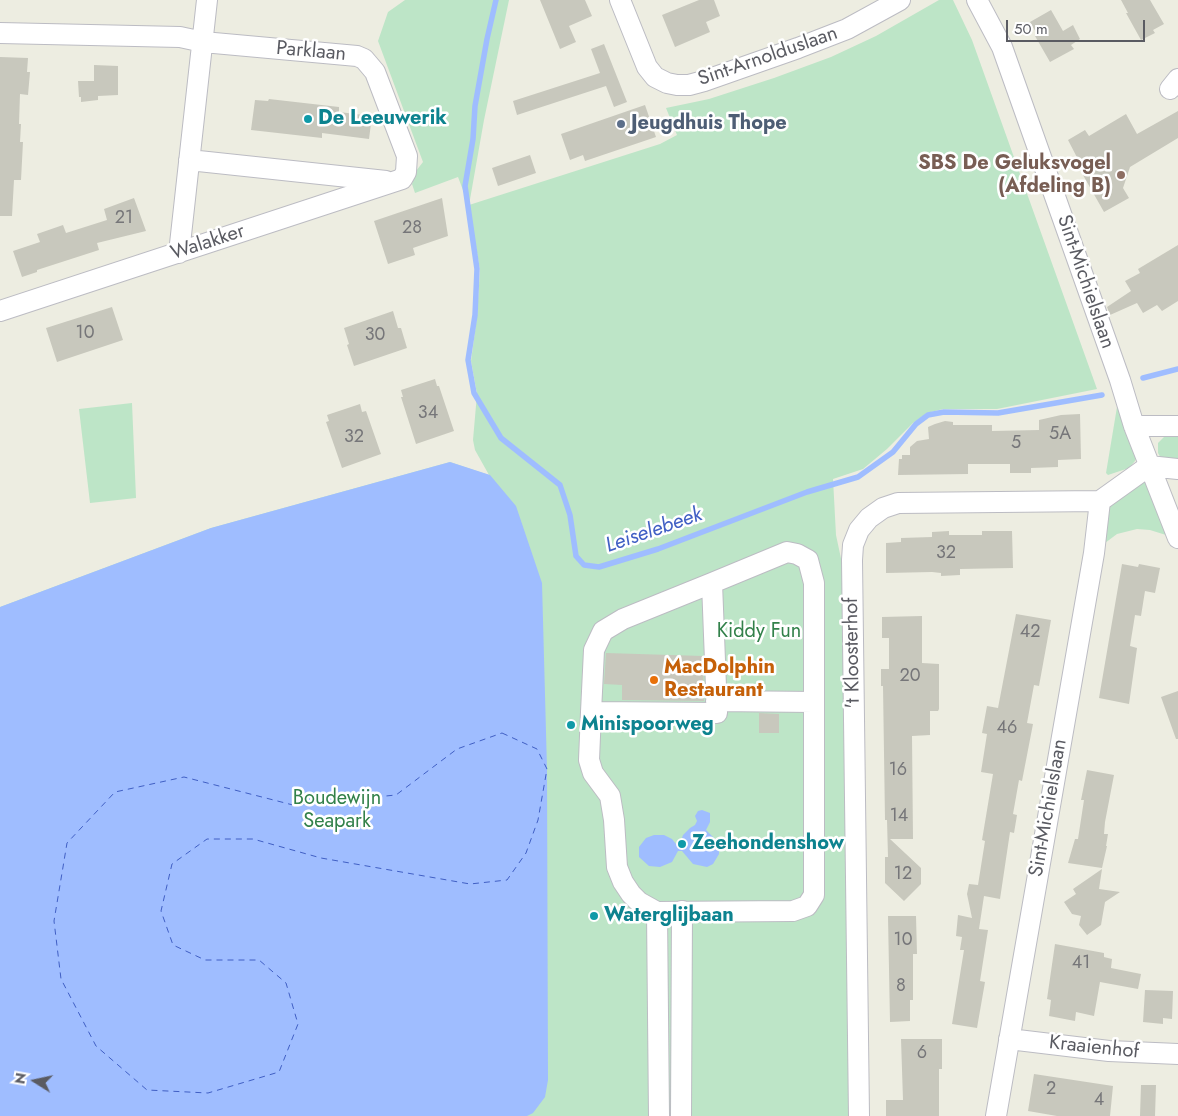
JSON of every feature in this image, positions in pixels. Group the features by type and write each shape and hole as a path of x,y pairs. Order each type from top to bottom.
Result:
{"street":[{"path":"179,252 207,0"},
{"name":"Sint-Arnolduslaan","path":"620,0 647,67 655,77 667,83 677,85 689,85 798,48 847,29 900,0"},
{"name":"Sint-Michielslaan","path":"977,0 1002,47 1120,380 1134,426 1178,538"},
{"name":"Parklaan","path":"0,33 180,37 203,42 357,56 364,59 376,72 408,156 406,172 402,179 393,182"},
{"path":"189,160 393,182"},
{"name":"Walakker","path":"0,311 393,182"},
{"path":"1134,426 1178,426"},
{"path":"1100,501 1149,466 1178,469"},
{"name":"Sint-Michielslaan","path":"996,1116 1094,553 1100,501"},
{"name":"'t Kloosterhof","path":"859,1116 853,545 859,530 869,518 883,508 898,503 1100,501"},
{"path":"787,552 797,554 808,560 814,583 814,702 814,895 807,906 793,910 657,912 639,902 623,882 616,867 614,820 610,796 593,773 589,760 594,650 603,631 623,619 787,552"},
{"path":"591,712 717,713 712,583"},
{"path":"716,701 814,702"},
{"path":"680,1116 682,911"},
{"path":"657,912 659,1116"},
{"name":"Kraaienhof","path":"1009,1039 1109,1051 1178,1054"}],"green space":[{"name":"Boudewijn Seapark","path":"405,0 509,0 484,120 469,205 660,144 677,135 666,108 709,99 831,57 876,36 939,0 953,0 972,40 1097,389 997,409 943,409 927,413 913,423 887,449 863,469 833,479 836,535 843,568 850,1116 0,1116 0,607 211,528 450,462 489,475 475,450 473,440 477,394 471,361 477,316 480,270 469,206 458,177 415,193 412,184 416,171 423,162 378,41 388,12"},
{"path":"132,403 136,498 90,503 79,409"},
{"path":"1117,407 1137,456 1129,468 1108,475 1106,473"},
{"path":"1166,435 1178,435 1178,464 1162,460 1158,453 1158,443"},
{"path":"1143,482 1146,482 1166,535 1150,530 1137,529 1117,534 1105,543 1108,509"}],"water":[{"name":"Boudewijn Seapark","path":"450,462 490,475 516,506 542,583 547,769 548,1080 545,1097 533,1113 527,1116 0,1116 0,607 211,528"},
{"path":"702,810 710,813 710,822 706,830 717,841 719,848 719,854 713,864 707,867 693,864 682,851 678,851 672,862 660,867 649,866 639,857 639,847 646,838 654,835 664,835 672,839 676,844 680,844 683,835 695,825 697,821 695,816 698,811"}],"building":[{"path":"540,0 585,0 592,16 569,26 576,42 560,49"},
{"path":"699,0 714,0 720,16 706,22 710,32 675,47 662,15"},
{"path":"1121,0 1150,0 1164,24 1153,30 1155,33 1141,40"},
{"path":"1051,10 1063,31 1073,25 1080,39 1071,45 1074,49 1050,62 1035,36 1037,34 1030,22"},
{"path":"604,44 627,102 614,107 606,86 517,115 513,101 600,73 591,49"},
{"path":"0,57 28,58 27,72 30,72 28,95 20,94 20,142 23,142 21,180 14,180 12,216 0,216"},
{"path":"94,65 118,66 118,95 98,96 98,100 81,102 78,81 94,81"},
{"name":"De Leeuwerik","path":"269,99 339,107 339,112 372,116 369,139 322,133 322,138 251,130 255,100 268,101"},
{"name":"Jeugdhuis Thope","path":"645,105 656,137 585,161 583,155 570,160 561,134"},
{"path":"1178,111 1178,138 1130,167 1123,188 1129,198 1104,212 1079,168 1082,167 1068,140 1085,130 1089,136 1126,114 1137,134"},
{"path":"530,155 536,173 498,186 492,168"},
{"path":"134,198 146,231 97,243 99,250 37,270 37,272 22,277 13,251 40,242 37,234 63,225 66,233 107,220 104,209"},
{"path":"442,198 448,236 413,248 415,255 388,264 374,221"},
{"path":"1178,245 1178,301 1162,311 1157,305 1143,313 1137,303 1110,315 1107,307 1131,291 1125,281 1140,273 1138,269"},
{"path":"112,307 123,340 57,362 46,328"},
{"path":"393,311 407,348 354,366 344,328"},
{"path":"435,379 454,431 416,444 401,397 403,397 401,390"},
{"path":"360,404 362,412 366,411 381,454 342,468 326,422 329,421 327,415"},
{"path":"1080,414 1081,459 1058,460 1058,467 1031,468 1031,473 1010,473 1010,464 968,464 968,474 898,475 899,459 902,459 902,455 910,455 910,447 917,441 929,439 928,427 935,424 945,421 953,422 953,425 992,425 992,431 1039,430 1039,420 1061,415"},
{"path":"949,531 949,535 982,535 982,531 1012,531 1013,568 960,569 960,575 941,576 941,573 932,572 886,573 886,543 901,542 901,538 932,537 932,532"},
{"path":"1122,564 1138,567 1139,564 1160,568 1155,593 1145,591 1141,616 1135,615 1130,646 1137,648 1129,704 1099,698"},
{"path":"1016,614 1051,620 1039,686 1034,685 1027,723 1033,724 1022,781 1019,780 1013,814 1017,815 1014,833 1010,832 1000,899 984,896 979,929 988,930 980,981 985,982 977,1028 952,1024 964,950 960,950 962,937 956,936 958,915 972,918 967,894 969,884 978,885 985,841 982,840 993,774 981,772 987,734 982,733 987,706 998,708"},
{"path":"922,616 922,663 939,664 939,709 938,711 930,711 930,735 912,736 913,839 890,839 921,868 921,884 904,901 885,883 885,857 888,857 887,820 885,820 883,686 881,686 881,669 889,669 889,638 882,638 882,617"},
{"name":"MacDolphin Restaurant","path":"606,653 703,656 704,701 622,700 622,685 604,684"},
{"path":"1178,691 1178,739 1176,739 1161,697"},
{"path":"759,713 779,714 779,733 759,733"},
{"path":"1087,770 1114,775 1105,822 1104,834 1108,834 1102,868 1068,863 1075,839 1078,839 1084,800 1081,800"},
{"path":"1102,869 1099,889 1120,892 1105,902 1101,925 1087,935 1079,925 1081,916 1072,914 1064,902 1076,894 1073,889"},
{"path":"888,916 916,916 917,954 913,954 913,1000 910,1000 910,1021 890,1022"},
{"path":"1055,944 1104,953 1104,957 1112,959 1111,968 1141,974 1138,989 1100,982 1094,1016 1076,1012 1075,1021 1049,1016 1051,1000 1047,999"},
{"path":"1145,990 1173,991 1172,1019 1163,1018 1163,1024 1143,1022"},
{"path":"901,1039 942,1039 942,1069 939,1069 939,1116 886,1116 886,1100 903,1100"},
{"path":"1034,1074 1113,1086 1110,1116 1057,1116 1028,1111"},
{"path":"1141,1085 1156,1085 1155,1116 1140,1116"}],"waterway":[{"name":"Leiselebeek","path":"496,0 475,106 473,139 465,186 477,269 475,315 468,360 474,393 501,438 560,485 570,515 576,556 584,565 599,567 658,549 807,492 858,477 893,452 916,424 928,415 944,412 998,413 1102,395"},
{"name":"Leiselebeek","path":"1143,378 1178,369"}],"ferry route":[{"path":"502,733 537,749 547,769 538,820 526,853 507,880 470,884 321,858 253,839 207,839 172,864 161,911 173,945 205,960 259,960 286,983 298,1024 279,1072 208,1093 147,1090 96,1046 61,979 54,921 67,843 115,792 184,777 293,805 396,795 457,749 502,733"}],"place":[{"name":"De Leeuwerik","path":"308,119"},
{"name":"Jeugdhuis Thope","path":"621,124"},
{"name":"SBS De Geluksvogel (Afdeling B)","path":"1121,175"},
{"name":"MacDolphin Restaurant","path":"654,680"},
{"name":"Minispoorweg","path":"571,725"},
{"name":"Zeehondenshow","path":"682,844"},
{"name":"Waterglijbaan","path":"594,916"}],"park label":[{"name":"Kiddy Fun","path":"759,632"}]}
